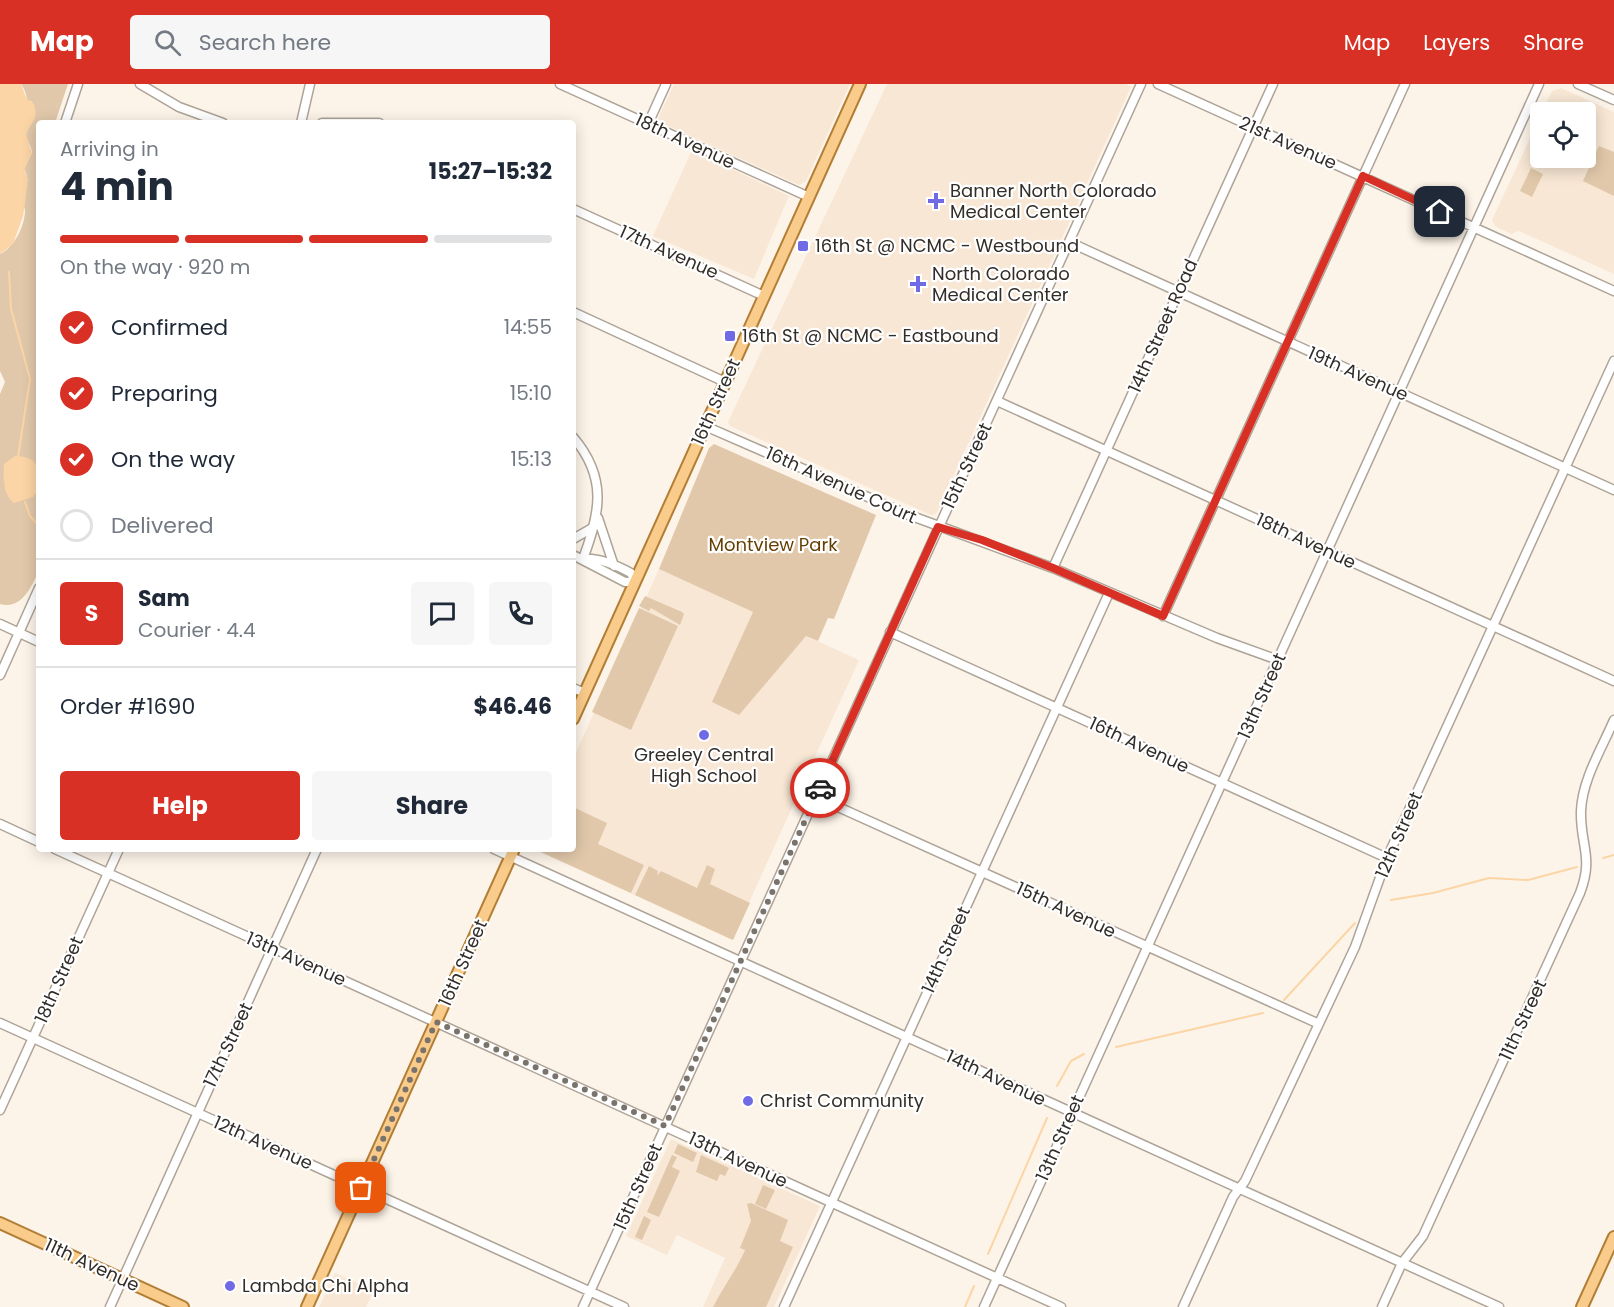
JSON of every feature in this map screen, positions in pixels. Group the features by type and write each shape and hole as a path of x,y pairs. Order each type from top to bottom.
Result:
{"main road":[{"name":"16th Street","path":"576,712 860,84"},
{"name":"16th Street","path":"307,1307 513,853"},
{"name":"11th Avenue","path":"0,1223 183,1307"},
{"path":"1582,1307 1614,1237"}],"street":[{"path":"66,120 78,84"},
{"path":"140,84 179,107 215,120"},
{"path":"302,120 310,84"},
{"name":"18th Avenue","path":"560,84 809,197"},
{"path":"648,124 666,84"},
{"name":"15th Street","path":"583,1307 1141,84"},
{"name":"21st Avenue","path":"1158,84 1614,291"},
{"name":"14th Street Road","path":"1053,568 1273,84"},
{"path":"1163,616 1405,84"},
{"name":"13th Street","path":"984,1307 1539,84"},
{"path":"1578,84 1614,100"},
{"name":"17th Avenue","path":"576,210 764,296"},
{"name":"19th Avenue","path":"1069,242 1614,490"},
{"path":"576,313 725,382"},
{"name":"12th Street","path":"1183,1307 1365,923 1387,858 1614,361"},
{"name":"18th Avenue","path":"997,401 1614,681"},
{"name":"16th Avenue Court","path":"705,426 938,527 982,540 1232,644 1278,660"},
{"path":"576,440 586,452 591,463 595,476 598,517 615,566"},
{"path":"583,559 598,517"},
{"path":"576,537 594,527"},
{"path":"576,556 625,582 635,582 631,573 590,558 583,559"},
{"name":"14th Street","path":"784,1307 1109,592"},
{"path":"0,675 36,595"},
{"path":"0,624 36,641"},
{"name":"16th Avenue","path":"890,632 1387,858"},
{"path":"576,689 585,693"},
{"name":"11th Street","path":"1382,1307 1402,1263 1423,1236 1580,893 1588,866 1581,811 1583,799 1614,720"},
{"name":"15th Avenue","path":"816,797 1317,1023"},
{"path":"0,824 36,841"},
{"name":"13th Avenue","path":"62,852 1061,1307"},
{"name":"18th Street","path":"0,1110 118,852"},
{"name":"17th Street","path":"110,1307 316,852"},
{"name":"14th Avenue","path":"513,853 741,962 1499,1307"},
{"name":"12th Avenue","path":"0,1023 624,1307"}],"shaded area":[{"path":"0,84 21,84 27,100 32,101 36,111 26,135 32,153 24,169 28,180 23,216 13,244 0,254"},
{"path":"674,84 850,84 806,181 799,185 657,121"},
{"name":"North Colorado Medical Center","path":"887,84 1126,84 1131,87 936,514 931,515 730,426 728,422"},
{"path":"1561,88 1592,102 1547,102 1552,91"},
{"path":"1596,104 1614,112 1614,274 1519,231 1511,234 1496,227 1492,220 1530,138 1530,168 1596,168"},
{"path":"692,150 789,196 754,279 653,236"},
{"path":"15,456 29,458 33,461 36,465 36,493 33,497 14,503 10,500 4,480 4,464"},
{"name":"Greeley Central High School","path":"659,569 859,660 732,940 541,852 576,852 576,752"},
{"path":"671,1139 820,1206 774,1307 703,1307 725,1258 677,1235 667,1255 626,1236"},
{"path":"335,1273 374,1290 366,1307 319,1307"}],"green space":[{"path":"21,84 68,84 56,120 36,120 36,576 25,595 8,605 0,604 0,394 5,382 0,371 0,254 14,242 25,216 23,201 27,181 24,169 32,153 26,135 27,102"},
{"path":"1599,146 1614,152 1614,196 1583,181 1589,168 1596,168 1596,153"},
{"path":"1531,168 1543,174 1532,197 1520,191"},
{"name":"Montview Park","path":"714,444 876,515 834,619 828,618 818,641 806,636 739,715 712,702 753,612 659,569 709,448"},
{"path":"645,596 682,612 684,614 680,625 651,608 649,611 639,606"},
{"path":"639,608 678,626 631,730 592,712"},
{"path":"576,808 607,823 598,844 644,865 631,893 541,852 576,852"},
{"path":"707,865 715,869 710,884 750,903 733,940 635,895 649,866 658,871 657,876 661,871 697,888"},
{"path":"678,1144 697,1153 693,1162 674,1153"},
{"path":"672,1155 677,1157 672,1167 680,1171 659,1217 647,1212"},
{"path":"701,1155 729,1168 725,1176 720,1174 717,1181 696,1172"},
{"path":"763,1185 775,1190 766,1209 755,1204"},
{"path":"751,1203 788,1220 780,1241 793,1247 766,1307 713,1307 745,1250 740,1248 751,1221 747,1204"},
{"path":"644,1216 651,1220 642,1240 635,1237"}],"waterway":[{"path":"9,272 11,309 30,379 18,457"},
{"path":"25,502 30,516 36,523"},
{"path":"1603,858 1614,855"},
{"path":"1391,900 1433,893 1489,878 1528,880 1577,867"},
{"path":"1284,1000 1355,923"},
{"path":"1116,1047 1263,1013"},
{"path":"1057,1086 1071,1061 1084,1054"},
{"path":"988,1254 1047,1118"},
{"path":"965,1307 974,1286"}],"way so far":[{"path":"361,1188 436,1022 665,1126 820,788"}],"place":[{"name":"Banner North Colorado Medical Center","path":"936,201"},
{"name":"16th St @ NCMC - Westbound","path":"803,246"},
{"name":"North Colorado Medical Center","path":"918,284"},
{"name":"16th St @ NCMC - Eastbound","path":"730,336"},
{"name":"Greeley Central High School","path":"704,735"},
{"name":"Christ Community","path":"748,1101"},
{"name":"Lambda Chi Alpha","path":"230,1286"}],"route":[{"path":"820,788 938,527 982,540 1053,568 1163,616 1363,176 1440,212"}]}
